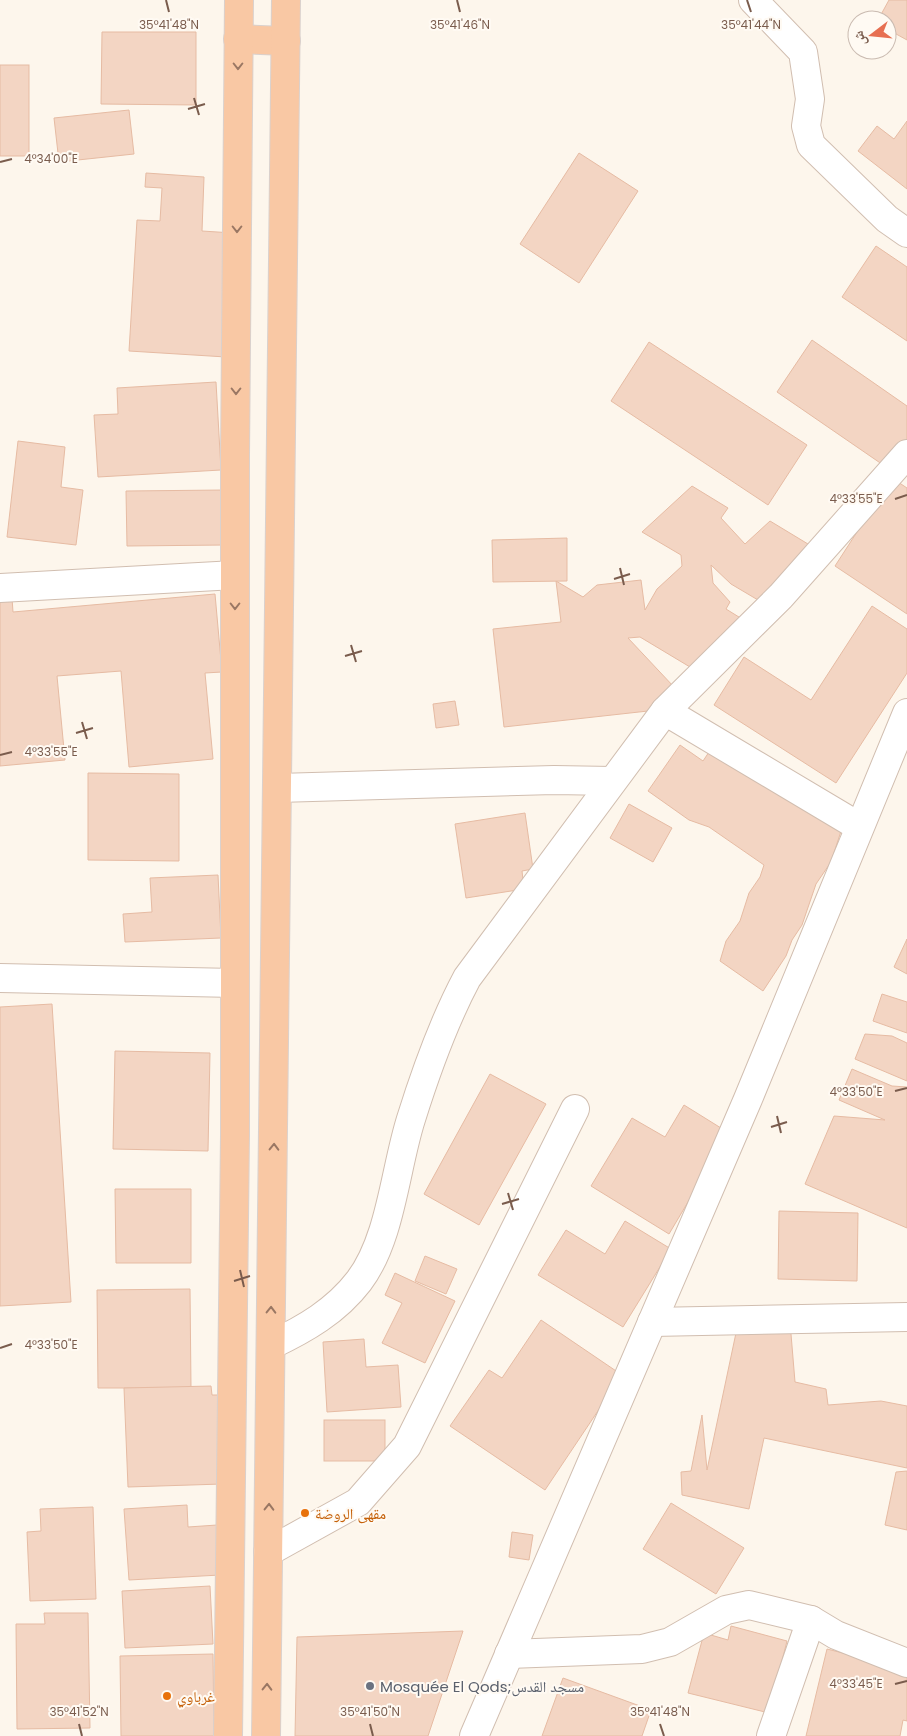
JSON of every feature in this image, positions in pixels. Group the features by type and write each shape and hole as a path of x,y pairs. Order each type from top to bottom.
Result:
{"highway":[{"path":"228,1736 235,983 235,574 239,0"},
{"path":"266,1736 286,0"},
{"path":"238,39 286,41"}],"street":[{"path":"753,0 803,52 810,99 806,126 811,145 887,219 907,233"},
{"path":"271,1345 306,1328 322,1316 360,1280 381,1238 410,1120 447,1016 467,978 665,711 781,596 907,454"},
{"path":"0,588 235,574"},
{"path":"665,711 858,826"},
{"path":"474,1736 748,1099 858,826 907,713"},
{"path":"278,788 554,780 612,781"},
{"path":"0,978 235,983"},
{"path":"268,1552 358,1502 407,1446 576,1110"},
{"path":"652,1322 907,1317"},
{"path":"509,1654 642,1650 670,1642 726,1610 748,1605 811,1620 836,1635 907,1663"},
{"path":"771,1736 811,1620"}],"building":[{"path":"889,0 907,0 907,40 897,34 897,10 884,10"},
{"path":"102,32 196,32 196,105 101,104"},
{"path":"0,65 29,65 29,156 0,156"},
{"path":"129,110 134,154 59,162 54,118"},
{"path":"907,121 907,189 858,151 877,126 894,139"},
{"path":"579,153 638,191 579,283 520,244"},
{"path":"146,173 204,177 202,231 233,233 226,357 129,351 137,220 160,221 162,188 145,187"},
{"path":"876,246 907,267 907,341 842,297"},
{"path":"812,340 907,406 907,442 889,469 777,392"},
{"path":"649,342 807,445 768,505 611,401"},
{"path":"216,382 221,470 98,477 94,415 118,414 117,388"},
{"path":"18,441 65,447 61,487 83,490 76,545 7,537"},
{"path":"892,478 907,488 907,614 835,566"},
{"path":"692,486 728,508 721,518 745,544 770,521 808,544 796,565 758,600 731,584 711,565 713,583 730,602 726,609 747,622 695,670 640,637 628,638 674,687 648,711 504,727 493,629 561,622 556,581 583,597 597,585 641,580 645,610 657,589 682,566 681,555 642,532"},
{"path":"224,490 225,545 127,546 126,491"},
{"path":"567,538 567,581 493,582 492,540"},
{"path":"215,594 222,672 205,673 213,759 129,767 121,671 57,676 65,760 0,766 0,600 12,598 13,612"},
{"path":"872,606 907,629 907,673 836,783 714,705 744,657 811,700"},
{"path":"455,701 459,725 436,728 433,704"},
{"path":"680,745 703,761 711,749 844,822 831,862 816,884 802,925 792,940 786,956 763,991 720,961 726,941 740,921 749,893 760,877 764,865 709,827 689,820 648,791"},
{"path":"88,773 179,774 179,861 88,860"},
{"path":"629,804 672,828 653,862 610,838"},
{"path":"525,813 533,869 522,871 524,889 466,898 455,824"},
{"path":"218,875 221,938 125,942 123,914 152,912 150,878"},
{"path":"907,939 907,974 894,967"},
{"path":"882,994 907,1002 907,1033 873,1021"},
{"path":"52,1004 71,1302 0,1306 0,1007"},
{"path":"865,1034 892,1036 907,1043 907,1081 855,1059"},
{"path":"115,1051 210,1053 208,1151 113,1149"},
{"path":"852,1069 892,1086 907,1087 907,1228 805,1184 834,1116 885,1120 839,1100"},
{"path":"490,1074 546,1104 479,1225 424,1194"},
{"path":"684,1105 729,1133 669,1234 591,1186 632,1118 665,1137"},
{"path":"115,1189 191,1189 191,1263 116,1263"},
{"path":"779,1211 858,1213 857,1281 778,1279"},
{"path":"625,1221 671,1249 623,1327 538,1275 566,1230 605,1254"},
{"path":"425,1256 457,1269 446,1294 415,1281"},
{"path":"395,1273 455,1301 425,1363 382,1343 402,1303 385,1295"},
{"path":"190,1289 191,1388 98,1388 97,1290"},
{"path":"789,1310 795,1382 826,1389 828,1405 881,1401 907,1406 907,1468 764,1438 749,1509 682,1495 681,1472 691,1471 702,1415 707,1470 740,1314"},
{"path":"541,1320 622,1375 545,1490 450,1426 489,1370 502,1378"},
{"path":"364,1339 366,1367 398,1365 401,1407 327,1412 323,1342"},
{"path":"211,1386 212,1395 219,1395 222,1484 128,1487 124,1388"},
{"path":"324,1420 385,1420 385,1461 324,1461"},
{"path":"907,1471 907,1530 885,1525 896,1472"},
{"path":"671,1503 744,1548 716,1594 643,1549"},
{"path":"187,1505 188,1527 217,1525 220,1575 129,1580 124,1509"},
{"path":"93,1507 96,1599 30,1601 27,1532 41,1531 40,1509"},
{"path":"512,1532 533,1535 529,1560 509,1557"},
{"path":"210,1586 213,1644 125,1648 122,1591"},
{"path":"44,1613 88,1613 90,1728 17,1729 16,1624 45,1624"},
{"path":"731,1626 787,1641 769,1713 688,1693 704,1633 728,1640"},
{"name":"Mosquée El Qods;مسجد القدس","path":"463,1631 428,1736 295,1736 297,1637"},
{"path":"827,1649 907,1669 907,1721 903,1720 900,1736 806,1736"},
{"name":"غرباوي","path":"213,1654 214,1736 121,1736 120,1656"},
{"path":"563,1678 651,1710 642,1736 542,1736"}],"place":[{"name":"مقهى الروضة","path":"305,1513"},
{"name":"Mosquée El Qods;مسجد القدس","path":"370,1686"},
{"name":"غرباوي","path":"167,1696"}]}
